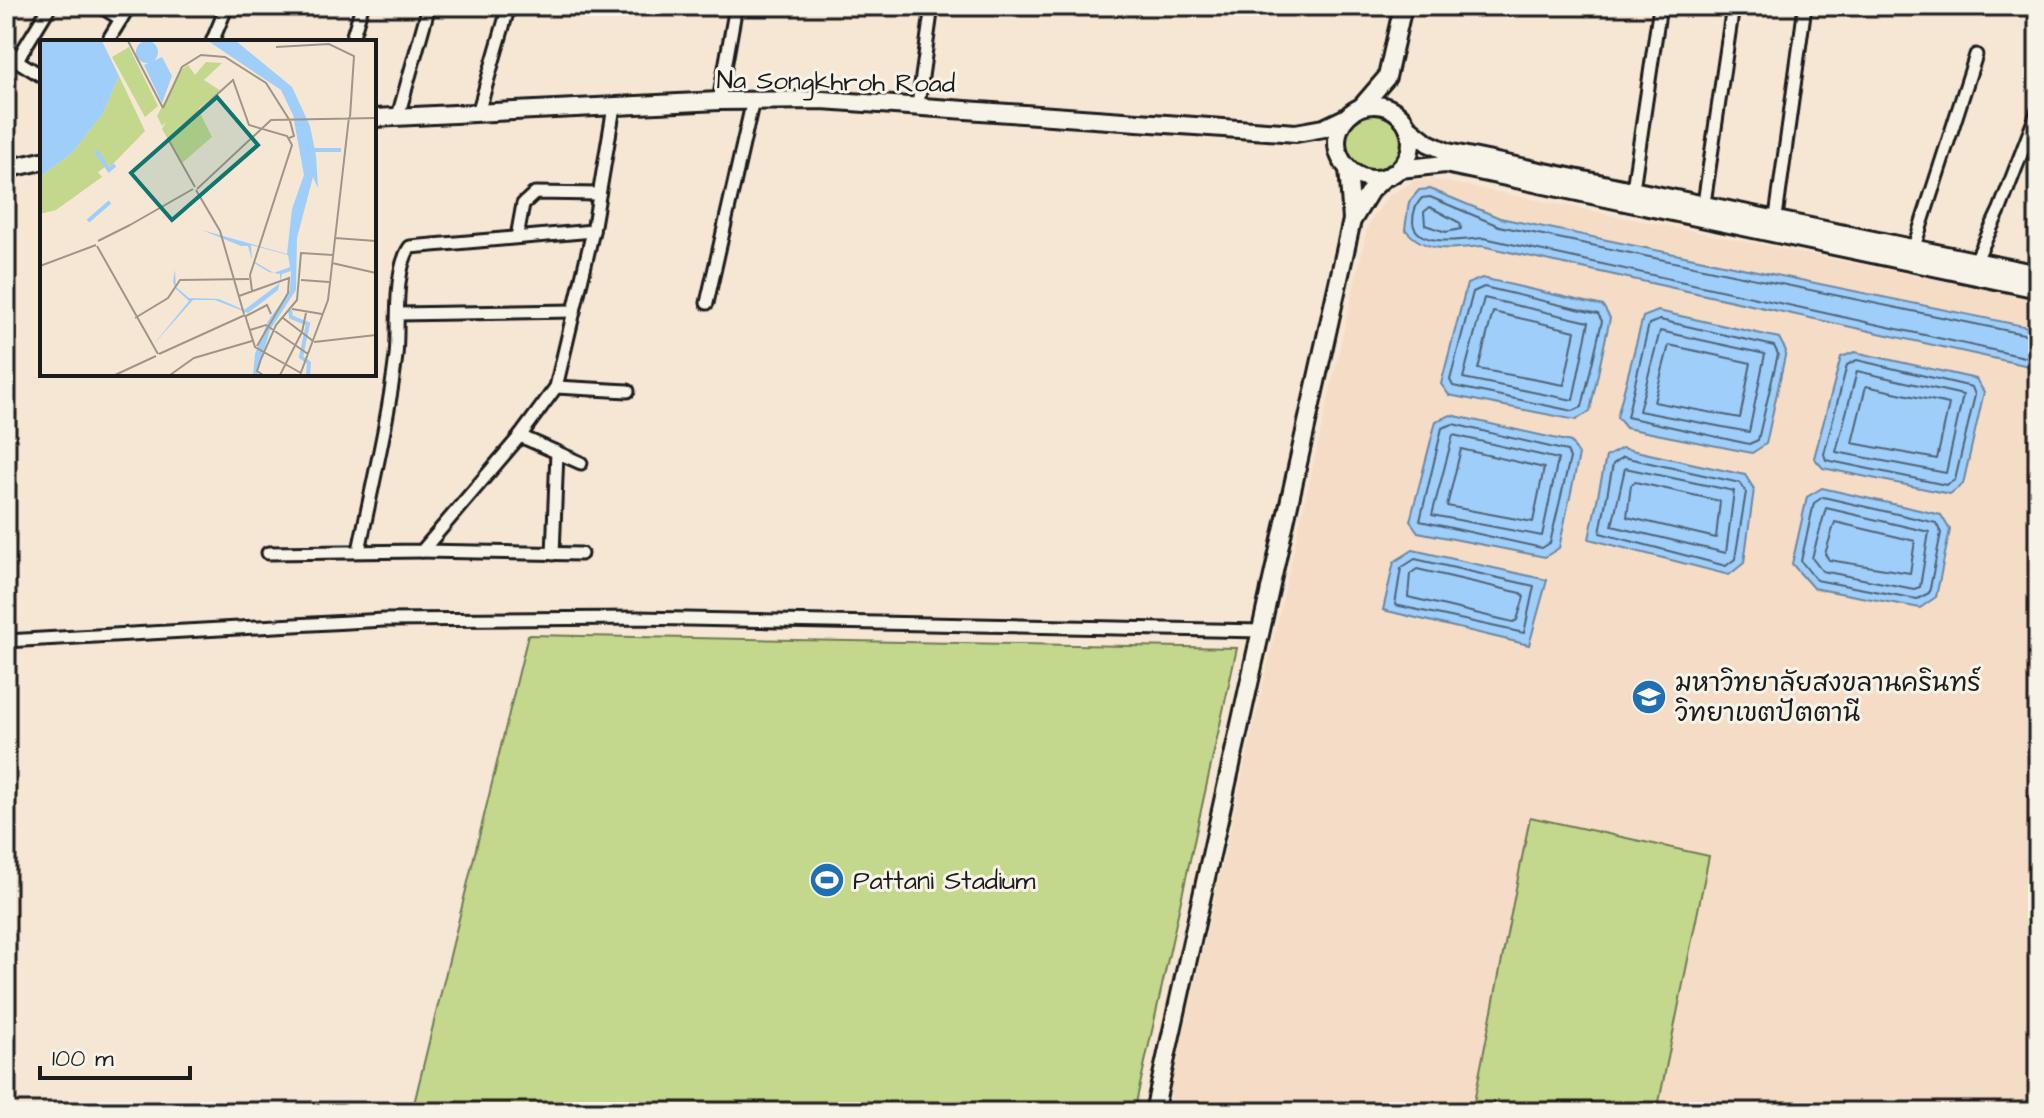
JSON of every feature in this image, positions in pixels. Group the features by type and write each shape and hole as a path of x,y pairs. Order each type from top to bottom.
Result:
{"main road":[{"path":"1154,1112 1352,220 1370,191 1392,173 1410,149 1405,122 1391,99 1387,77 1403,6"},
{"path":"1352,220 1337,136 1345,118 1362,106 1387,77"},
{"name":"Na Songkhroh Road","path":"376,118 753,100 918,105 1296,133 1324,128 1345,118"},
{"path":"1362,106 1384,106 1428,143 1448,152 1633,189 1703,210 1776,217 2038,289"},
{"name":"Na Songkhroh Road","path":"1296,133 1320,142 1344,162"},
{"path":"6,169 40,161"},
{"path":"1344,162 1365,178 1445,164 1703,210 1912,254 1976,260 2038,274"}],"street":[{"path":"40,75 11,57 50,6"},
{"path":"100,6 121,19"},
{"path":"108,40 129,6"},
{"path":"213,40 227,6"},
{"path":"352,40 362,6"},
{"path":"398,116 429,6"},
{"path":"478,113 509,6"},
{"path":"719,101 736,6"},
{"path":"918,105 932,6"},
{"path":"1633,189 1660,6"},
{"path":"1776,217 1805,6"},
{"path":"1703,210 1732,13"},
{"path":"1912,254 1976,55"},
{"path":"707,303 753,100"},
{"path":"422,551 520,436 556,387 593,231 614,107"},
{"path":"1976,260 2000,209 2038,110"},
{"path":"517,237 523,204 535,193 599,194"},
{"path":"359,551 383,435 410,247 593,231"},
{"path":"398,314 574,311"},
{"path":"556,387 628,391"},
{"path":"520,436 581,463"},
{"path":"553,554 557,452"},
{"path":"268,553 422,551 581,554"},
{"path":"6,641 384,620 638,618 1261,631"}],"shaded area":[{"name":"มหาวิทยาลัยสงขลานครินทร์ วิทยาเขตปัตตานี","path":"1431,179 2038,300 2038,1112 1174,1112 1170,1093 1368,225 1388,196 1416,180"}],"green space":[{"path":"1373,113 1393,121 1401,141 1393,161 1373,169 1353,161 1345,141 1353,121"},
{"name":"Pattani Stadium","path":"528,635 1237,648 1134,1112 412,1112"},
{"path":"1530,817 1709,856 1657,1112 1472,1112"}],"water":[{"path":"1430,189 1500,218 2038,329 2038,368 1482,246 1451,249 1431,246 1422,243 1405,229 1409,202 1419,190"},
{"path":"1482,278 1603,306 1610,318 1590,411 1576,420 1449,395 1441,384 1467,284"},
{"path":"1658,311 1779,338 1786,351 1766,444 1752,453 1626,428 1617,417 1643,317"},
{"path":"1855,352 1976,379 1984,392 1963,484 1950,494 1823,468 1814,458 1841,357"},
{"path":"1451,415 1571,442 1579,455 1559,548 1545,557 1418,532 1410,521 1436,421"},
{"path":"1622,448 1745,475 1754,489 1744,563 1729,575 1589,539 1606,457"},
{"path":"1822,488 1941,515 1950,530 1936,597 1920,608 1813,588 1792,564 1807,497"},
{"path":"1413,550 1547,580 1529,645 1383,610 1394,562"}],"place":[{"name":"มหาวิทยาลัยสงขลานครินทร์ วิทยาเขตปัตตานี","path":"1649,697"},
{"name":"Pattani Stadium","path":"827,880"}]}
